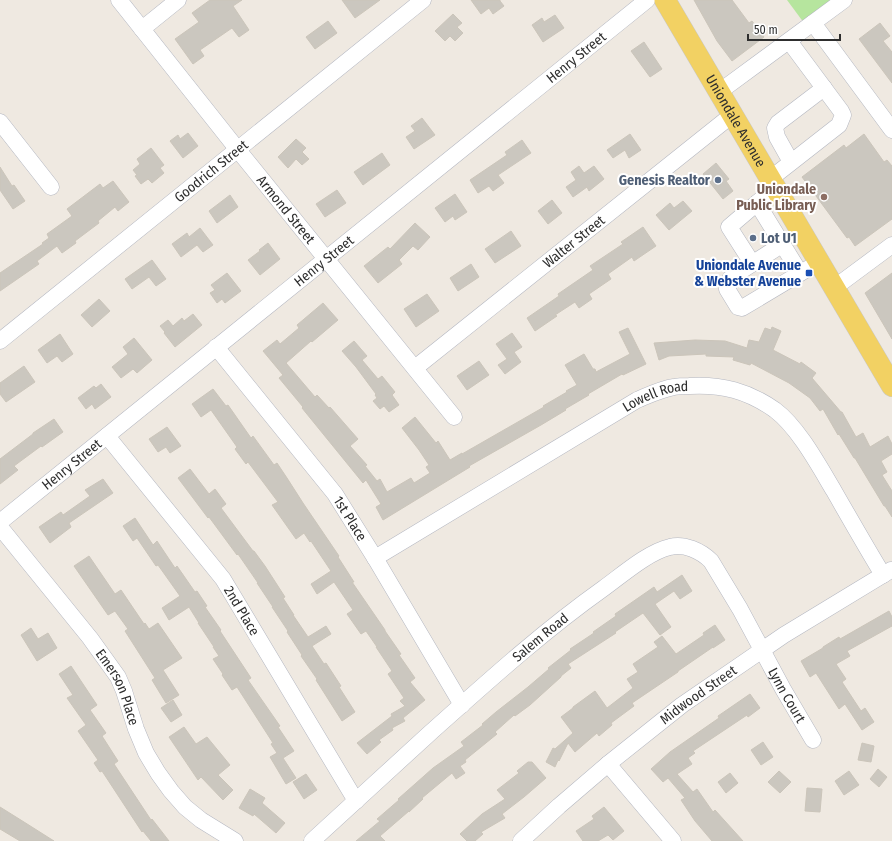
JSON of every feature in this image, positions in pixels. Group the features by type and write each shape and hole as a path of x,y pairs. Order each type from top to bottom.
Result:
{"main road":[{"name":"Uniondale Avenue","path":"665,0 892,386"}],"street":[{"name":"Armond Street","path":"119,0 454,417"},
{"path":"142,29 178,0"},
{"name":"Goodrich Street","path":"0,341 422,0"},
{"name":"Henry Street","path":"0,522 647,0"},
{"path":"720,92 844,0"},
{"path":"813,23 892,130"},
{"path":"752,263 729,227 757,203 791,162 839,125 843,115 789,41"},
{"path":"791,162 777,137 775,128 778,123 824,88"},
{"name":"Walter Street","path":"415,368 732,115"},
{"path":"0,122 51,187"},
{"path":"757,203 800,273"},
{"path":"783,244 752,263 730,279 727,289 738,307 742,308 819,262"},
{"path":"834,288 892,245"},
{"name":"1st Place","path":"216,347 335,494 375,558 462,705"},
{"name":"Lowell Road","path":"375,558 637,400 674,386 705,385 729,388 750,395 776,410 789,423 799,436 887,572"},
{"name":"2nd Place","path":"107,436 223,579 356,801"},
{"name":"Emerson Place","path":"0,527 90,638 118,677 146,753 171,792 185,807 235,841"},
{"name":"Salem Road","path":"312,841 529,646 584,602 651,554 671,546 691,548 706,556 711,561 763,650"},
{"name":"Midwood Street","path":"521,841 608,764 682,705 784,635 887,572"},
{"name":"Lynn Court","path":"763,650 783,689 813,740"},
{"path":"608,764 673,841"}],"green space":[{"path":"787,0 844,0 807,27"}],"building":[{"path":"210,0 242,0 233,6 249,30 239,37 232,28 200,50 204,56 193,64 175,39 199,22 192,13"},
{"path":"342,0 380,0 355,18"},
{"path":"471,0 500,0 504,6 493,14 489,8 481,14"},
{"path":"694,0 732,0 749,23 752,21 764,37 732,61 717,41"},
{"path":"453,14 462,23 457,27 463,33 455,41 450,36 445,41 435,31"},
{"path":"555,15 564,28 543,42 532,25 542,18 544,22"},
{"path":"328,21 337,33 315,49 306,37"},
{"path":"880,23 890,36 883,41 892,52 892,83 859,39"},
{"path":"644,42 662,69 650,77 631,51"},
{"path":"422,118 435,135 414,149 406,137 415,131 411,126"},
{"path":"188,133 198,146 183,158 170,141 178,135 180,139"},
{"path":"630,134 641,150 629,158 625,150 613,158 607,150"},
{"path":"864,134 884,162 887,160 892,166 892,219 855,246 849,237 847,238 802,177 844,145 846,148"},
{"path":"296,139 306,148 302,152 309,159 302,165 296,159 288,168 278,157"},
{"path":"522,140 531,153 498,175 504,183 493,191 489,186 478,193 470,180 507,155 505,152"},
{"path":"151,148 164,165 160,168 164,173 152,183 148,179 141,184 135,176 137,175 133,170 140,164 137,159"},
{"path":"382,153 390,165 363,185 354,172"},
{"name":"Genesis Realtor","path":"716,163 729,179 726,181 733,191 723,199 703,174"},
{"path":"579,166 584,173 594,166 604,179 589,191 587,187 573,197 566,187 576,180 571,172"},
{"path":"0,167 12,186 14,185 25,201 13,209 0,190"},
{"path":"113,181 129,202 118,211 115,207 98,221 99,223 75,241 76,243 62,253 57,246 37,261 39,264 0,291 0,273 43,244 42,243 49,238 47,234 72,216 67,209 100,184 103,188"},
{"path":"337,190 346,203 325,217 316,204"},
{"path":"455,194 467,212 455,220 453,216 445,222 435,208"},
{"path":"230,195 238,207 217,223 209,211"},
{"path":"552,200 562,213 548,224 538,211"},
{"path":"683,201 692,211 669,230 656,215 670,203 674,208"},
{"path":"415,223 430,237 418,250 413,246 399,260 402,264 378,283 364,266 388,247 390,249"},
{"path":"643,227 656,246 634,261 632,257 608,274 611,279 589,294 592,299 579,308 575,302 555,315 557,316 535,331 527,318 593,270 590,266 623,244 621,242"},
{"path":"200,228 213,245 203,252 197,245 181,257 172,244 187,233 189,237"},
{"path":"511,231 521,246 495,263 485,249"},
{"path":"268,243 280,259 260,275 248,260"},
{"path":"152,260 166,279 156,286 149,277 132,289 125,279"},
{"path":"471,264 479,277 458,291 450,278"},
{"path":"227,273 241,291 225,303 222,299 217,303 210,293 215,290 211,285"},
{"path":"892,273 892,339 865,293"},
{"path":"427,294 439,311 416,327 404,309"},
{"path":"99,299 110,311 92,327 81,315"},
{"path":"323,303 338,320 286,363 315,397 317,395 329,408 330,407 358,439 350,446 367,465 365,466 377,481 380,479 387,492 411,478 414,483 430,473 426,467 429,465 402,428 415,417 436,443 438,441 450,460 544,407 543,406 577,385 565,365 584,354 596,372 630,354 619,332 628,328 646,364 623,375 622,374 588,394 589,395 565,409 566,410 469,466 470,467 383,520 376,507 381,504 366,480 363,483 302,408 303,407 279,378 283,375 263,351 277,340 280,344 299,328 297,325"},
{"path":"193,314 202,325 175,347 160,326 168,320 173,326 182,318 184,321"},
{"path":"772,327 781,331 773,350 800,364 801,362 816,373 812,378 842,412 856,437 863,433 870,447 888,436 892,444 892,454 881,461 887,472 882,475 892,491 892,517 855,458 839,434 838,435 823,409 820,411 810,398 789,383 751,363 750,365 733,360 734,357 706,356 706,354 669,356 659,360 654,343 695,340 725,341 747,348 749,340 759,342 765,328 771,330"},
{"path":"512,333 522,347 514,352 521,362 505,374 498,365 507,359 496,344"},
{"path":"60,334 73,354 62,362 57,356 47,363 38,350"},
{"path":"134,338 152,360 137,373 133,369 121,378 112,367 128,354 123,347"},
{"path":"354,341 367,356 362,360 378,379 382,376 395,392 392,395 399,405 389,412 384,406 380,409 373,401 377,398 375,395 376,394 342,351"},
{"path":"479,361 489,375 467,390 457,376"},
{"path":"24,366 35,382 6,402 0,394 0,383"},
{"path":"101,384 111,397 95,409 92,404 86,409 78,398 94,386 96,388"},
{"path":"213,389 226,406 228,405 251,438 253,436 274,465 277,463 339,556 338,557 354,582 352,582 401,654 399,655 415,678 410,682 425,700 403,718 405,721 392,728 393,730 379,740 381,742 367,754 357,743 392,716 391,714 405,706 400,701 404,698 388,674 392,671 377,647 366,631 361,634 347,614 353,610 334,582 317,594 311,584 331,571 311,541 310,542 304,533 296,539 272,505 278,502 248,462 246,464 235,449 237,447 211,410 201,417 192,404"},
{"path":"54,419 63,432 14,466 18,470 0,484 0,459 33,433"},
{"path":"167,427 181,446 170,453 166,447 158,452 149,439"},
{"path":"190,469 209,494 215,489 226,504 221,508 265,566 285,597 283,598 293,615 308,637 326,626 331,634 312,646 324,664 326,663 341,686 339,687 355,712 342,721 316,680 317,679 301,656 302,655 287,632 288,631 258,583 238,554 237,555 178,478"},
{"path":"103,479 113,493 69,523 71,527 50,543 39,527 61,512 63,515 90,496 85,490"},
{"path":"135,518 153,545 157,541 175,568 177,566 195,592 197,591 207,606 205,607 251,678 248,680 280,726 278,727 294,751 283,758 296,778 286,784 270,757 277,753 271,744 273,743 237,687 232,690 222,675 223,674 213,659 219,656 189,607 169,620 162,608 180,596 158,565 156,566 137,538 133,541 123,526"},
{"path":"89,556 115,594 121,590 149,629 158,623 182,658 163,670 179,695 166,703 152,680 155,678 125,631 128,629 115,611 108,615 74,566"},
{"path":"682,575 692,591 680,599 674,591 655,604 671,627 660,635 643,613 615,632 616,633 568,664 571,668 530,705 515,716 514,715 495,732 497,734 465,760 466,762 460,766 465,773 456,779 452,773 380,836 385,841 356,841 380,821 377,819 433,768 464,746 461,742 528,687 549,669 548,668 571,650 570,649 616,616 615,614 654,587 657,592"},
{"path":"889,611 892,617 892,626 847,651 850,656 836,664 846,679 842,682 861,711 865,708 874,722 862,730 845,704 839,709 816,673 810,677 801,661 839,637 840,639"},
{"path":"715,625 725,640 632,703 634,706 611,723 612,725 599,736 597,733 575,752 568,743 555,767 546,762 553,748 555,749 573,733 561,717 573,707 595,691 607,708 633,688 627,679 638,672 633,664 658,647 654,642 662,636 676,654 704,635 703,633"},
{"path":"31,628 38,639 48,633 57,648 37,661 21,635"},
{"path":"71,666 97,705 90,710 106,733 102,736 118,761 114,764 151,820 152,819 169,841 151,841 143,831 142,832 102,771 100,772 94,763 98,760 78,731 86,725 67,698 73,695 59,674"},
{"path":"750,694 760,708 693,751 695,753 688,758 692,764 677,774 693,792 697,789 713,812 715,810 743,841 712,841 695,821 681,800 685,798 668,778 663,782 651,769 670,752 719,718 718,716"},
{"path":"173,700 182,715 171,722 161,708"},
{"path":"184,727 196,744 207,737 230,765 218,775 233,790 223,800 201,777 198,780 169,737"},
{"path":"763,742 773,757 761,765 751,750"},
{"path":"862,743 874,746 871,762 858,760"},
{"path":"528,762 532,762 546,778 502,814 505,818 481,832 483,834 475,841 467,841 460,834 482,814 505,799 497,790 519,773 517,771"},
{"path":"878,769 887,777 879,787 870,779"},
{"path":"779,771 791,782 780,793 768,782"},
{"path":"849,771 859,785 844,795 835,781"},
{"path":"730,773 738,783 726,793 718,782"},
{"path":"306,774 317,790 304,799 293,782"},
{"path":"807,788 822,789 820,812 805,811"},
{"path":"250,789 265,798 262,803 285,823 276,833 254,814 253,816 239,808"},
{"path":"0,807 54,841 20,841 0,829"},
{"path":"604,807 624,831 613,840 608,835 598,841 583,841 576,831 594,819 592,816"}],"place":[{"name":"Genesis Realtor","path":"718,180"},
{"name":"Uniondale Public Library","path":"824,197"},
{"name":"Lot U1","path":"753,238"},
{"name":"Uniondale Avenue & Webster Avenue","path":"809,273"}]}
